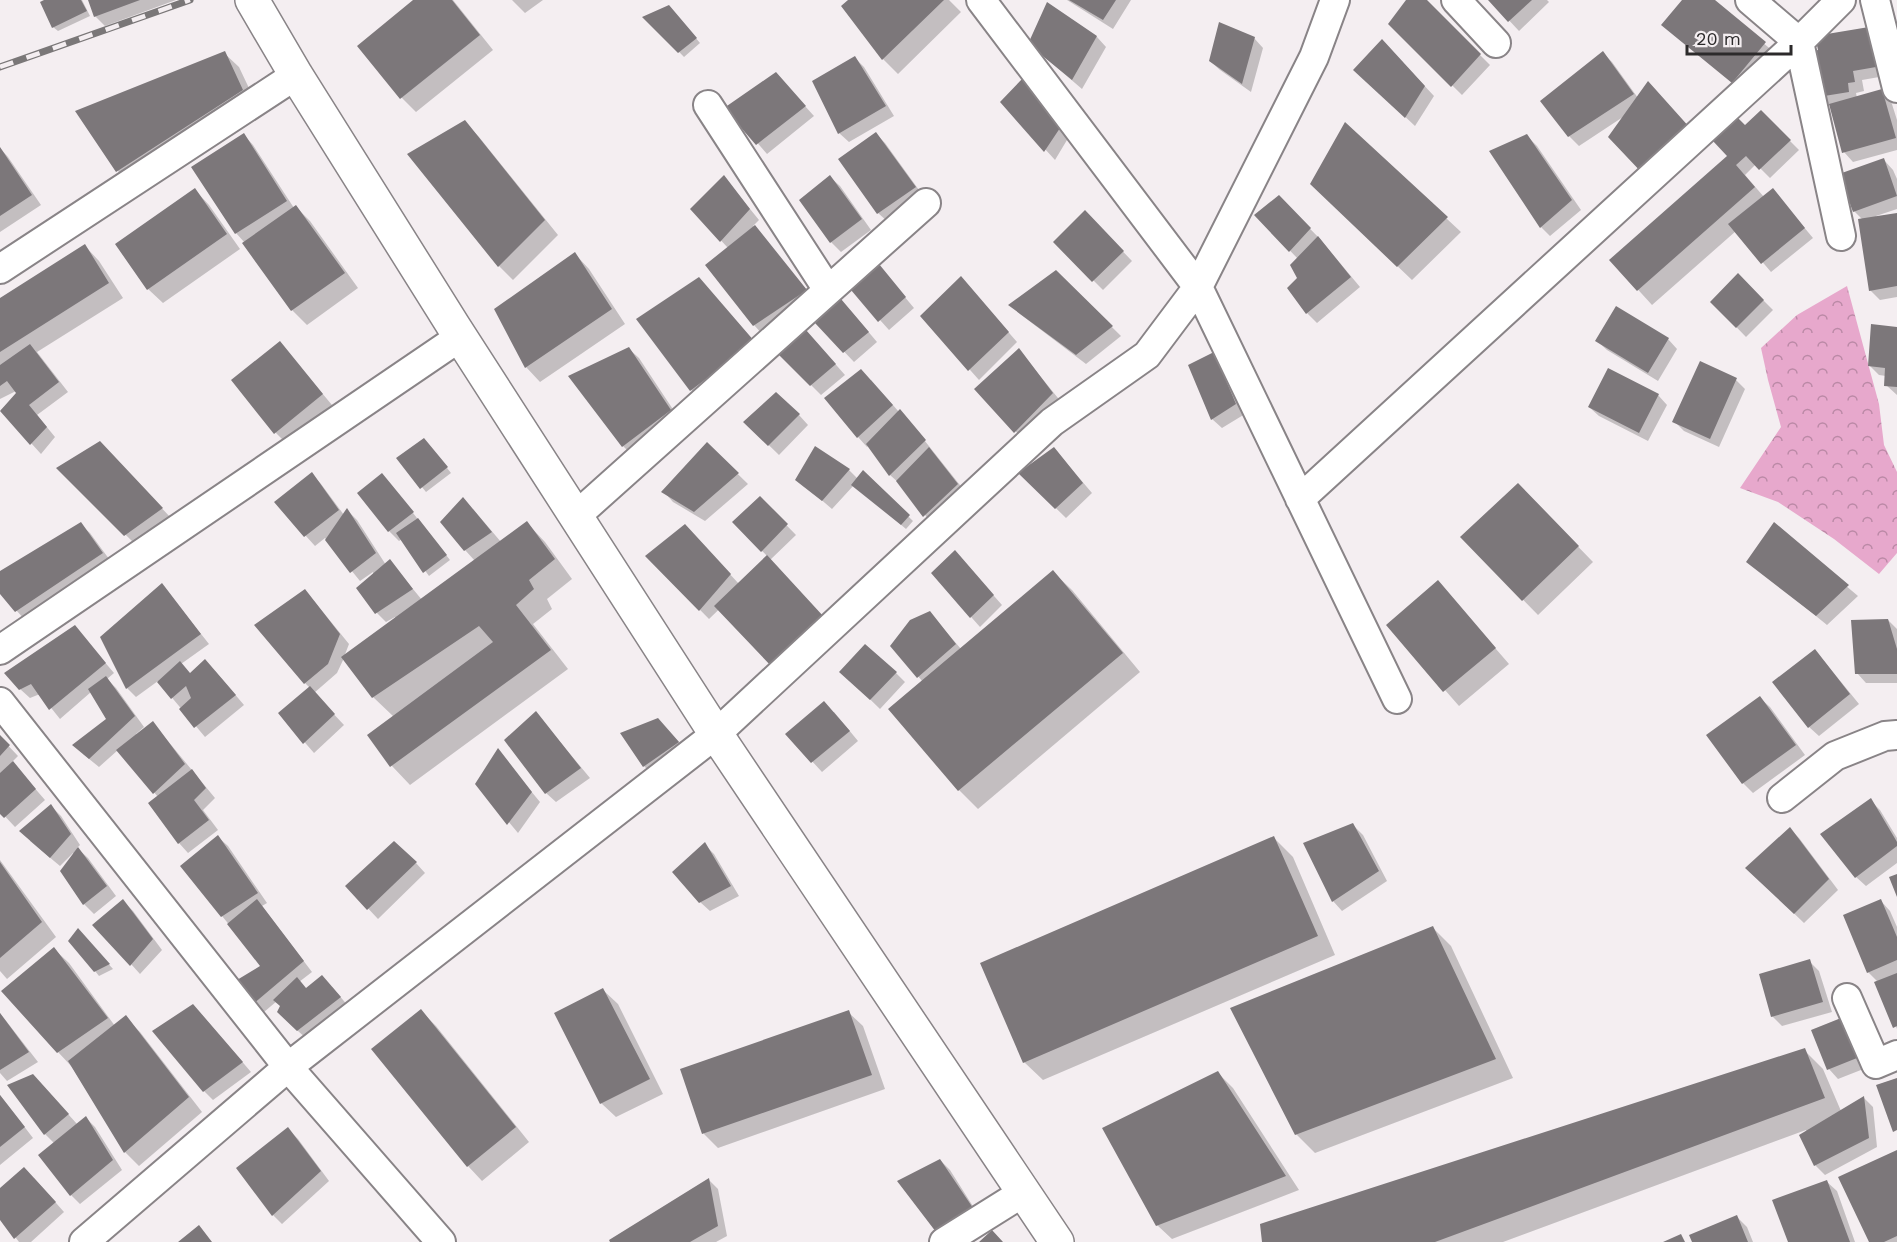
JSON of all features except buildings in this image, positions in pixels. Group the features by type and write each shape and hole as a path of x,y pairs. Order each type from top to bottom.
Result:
{"street":[{"path":"252,0 296,75 460,337 716,735 1057,1242"},
{"path":"981,0 1198,288 1397,699"},
{"path":"84,1242 288,1066 716,735 1052,422 1147,355 1198,288 1314,57 1335,0"},
{"path":"1456,0 1496,43"},
{"path":"1750,0 1799,42 1841,236"},
{"path":"1300,499 1799,42 1841,0"},
{"path":"1875,0 1897,88"},
{"path":"0,269 296,75"},
{"path":"708,105 828,290"},
{"path":"576,516 926,203"},
{"path":"0,650 460,337"},
{"path":"0,702 288,1066 441,1242"},
{"path":"1782,798 1835,756 1885,736 1897,735"},
{"path":"1847,998 1876,1064 1897,1055"},
{"path":"944,1242 1024,1192"}],"green space":[{"path":"1847,286 1879,404 1884,445 1897,472 1897,553 1879,574 1834,539 1778,502 1740,488 1781,427 1761,348 1797,315"}],"railway":[{"path":"0,67 190,0"}]}
